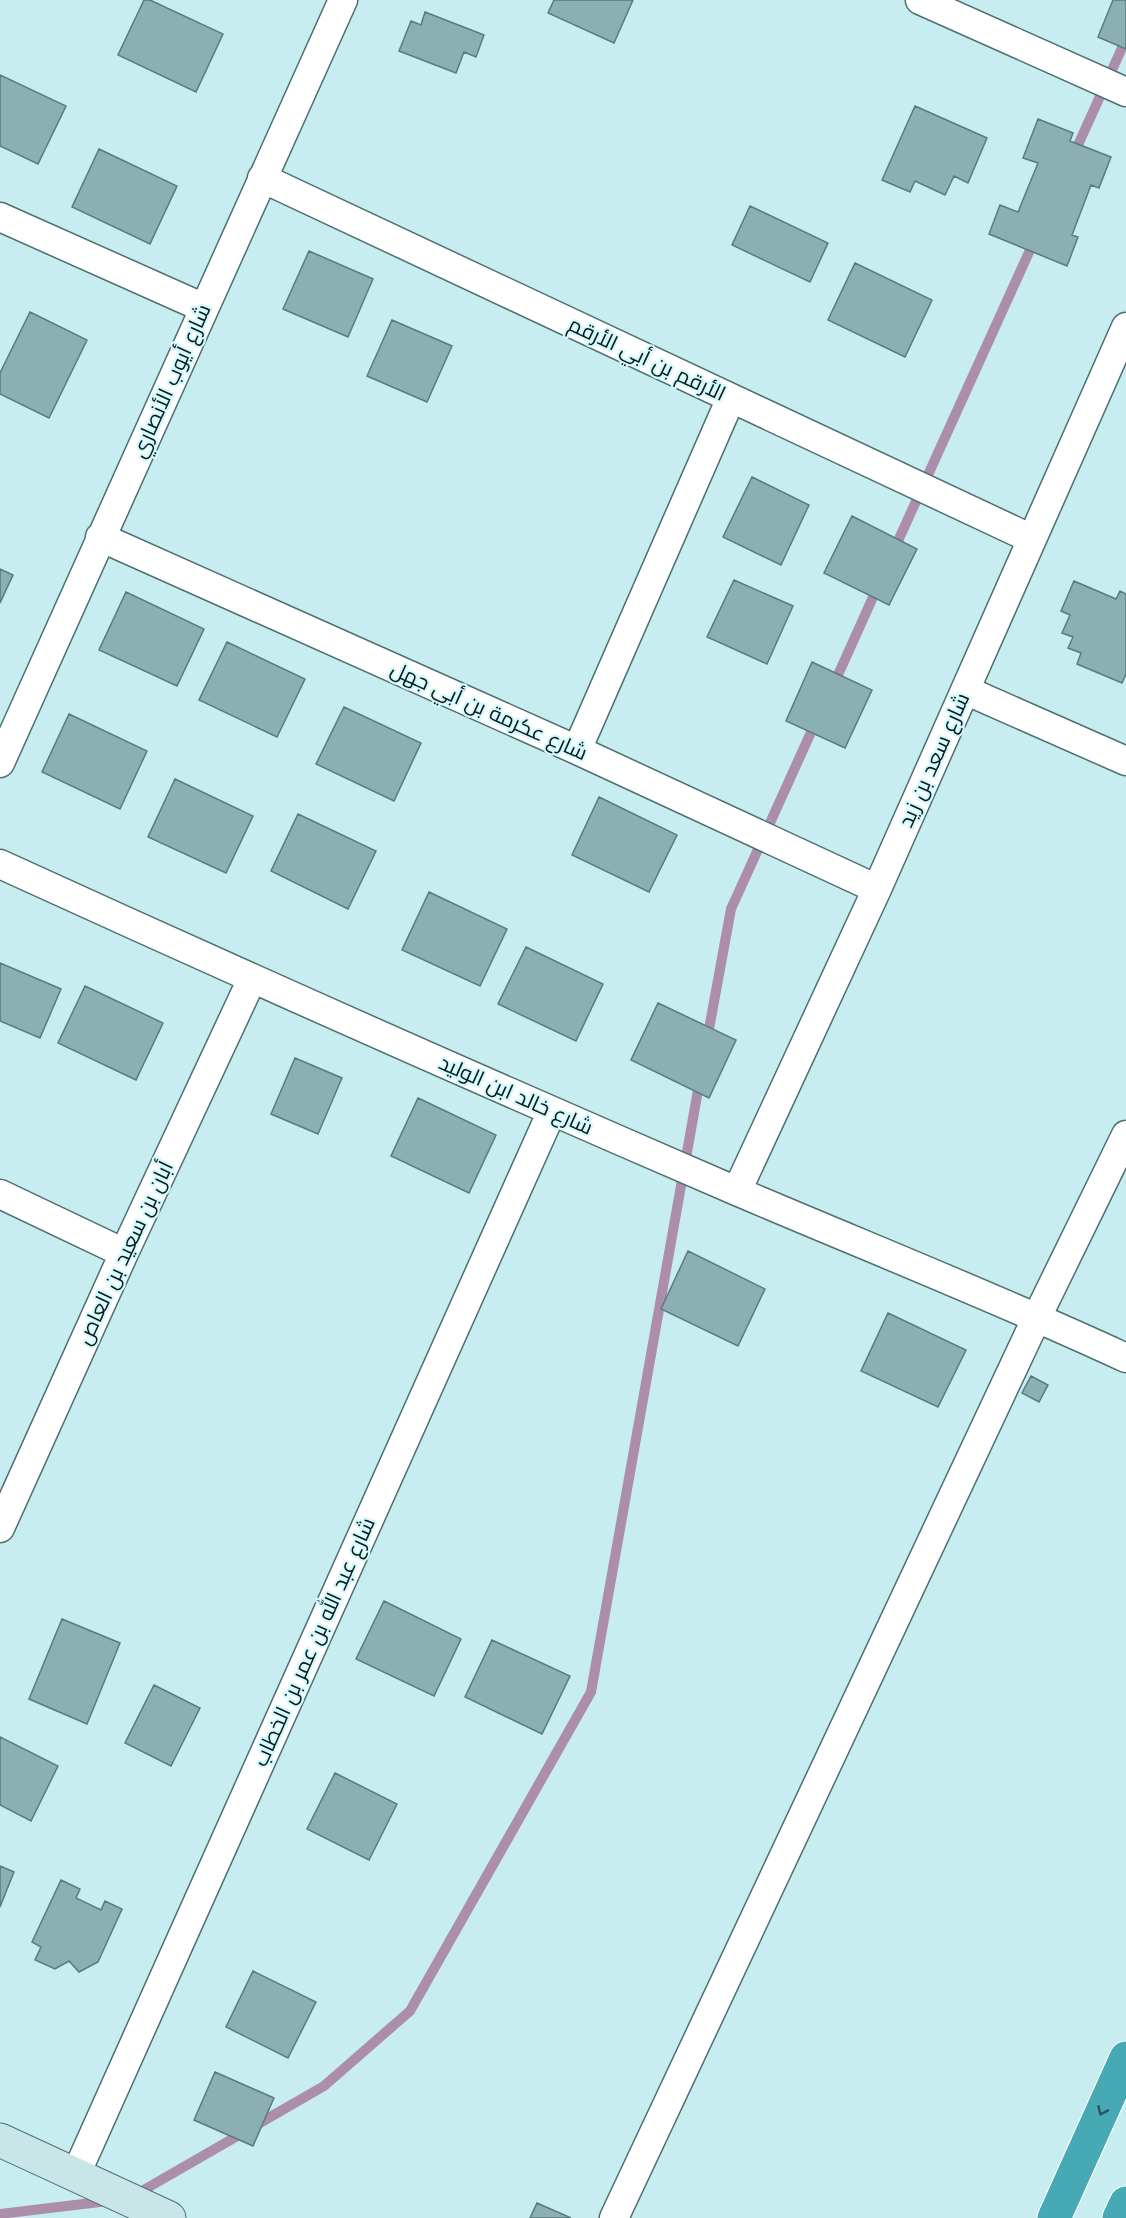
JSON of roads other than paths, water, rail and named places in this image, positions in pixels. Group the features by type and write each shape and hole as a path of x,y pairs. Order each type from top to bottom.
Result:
{"highway":[{"path":"1054,2218 1126,2058"},
{"path":"1119,2218 1126,2202"}],"street":[{"name":"شارع أيوب الأنصاري","path":"0,763 343,0"},
{"path":"920,0 1126,93"},
{"name":"الأرقم بن أبي الأرقم","path":"262,178 1032,539"},
{"path":"0,217 204,309"},
{"name":"شارع سعد بن زيد","path":"737,1191 877,889 1126,327"},
{"path":"577,750 731,398"},
{"name":"شارع عكرمة بن أبي جهل","path":"100,537 577,750 877,889"},
{"path":"965,690 1126,761"},
{"name":"شارع خالد ابن الوليد","path":"0,864 252,980 737,1191 1037,1317 1126,1358"},
{"name":"أبان بن سعيد بن العاص","path":"0,1528 124,1253 252,980"},
{"name":"شارع عبد الله بن عمر بن الخطاب","path":"76,2174 552,1111"},
{"path":"614,2218 1037,1317 1126,1135"},
{"path":"0,1194 124,1253"},
{"path":"0,2140 169,2218"}],"waterway":[{"path":"1073,156 1126,39"},
{"path":"893,552 1035,239"},
{"path":"833,686 878,586"},
{"path":"707,1040 731,909 817,719"},
{"path":"135,2195 324,2086 410,2011 591,1692 700,1079"},
{"path":"0,2214 108,2201"}]}
